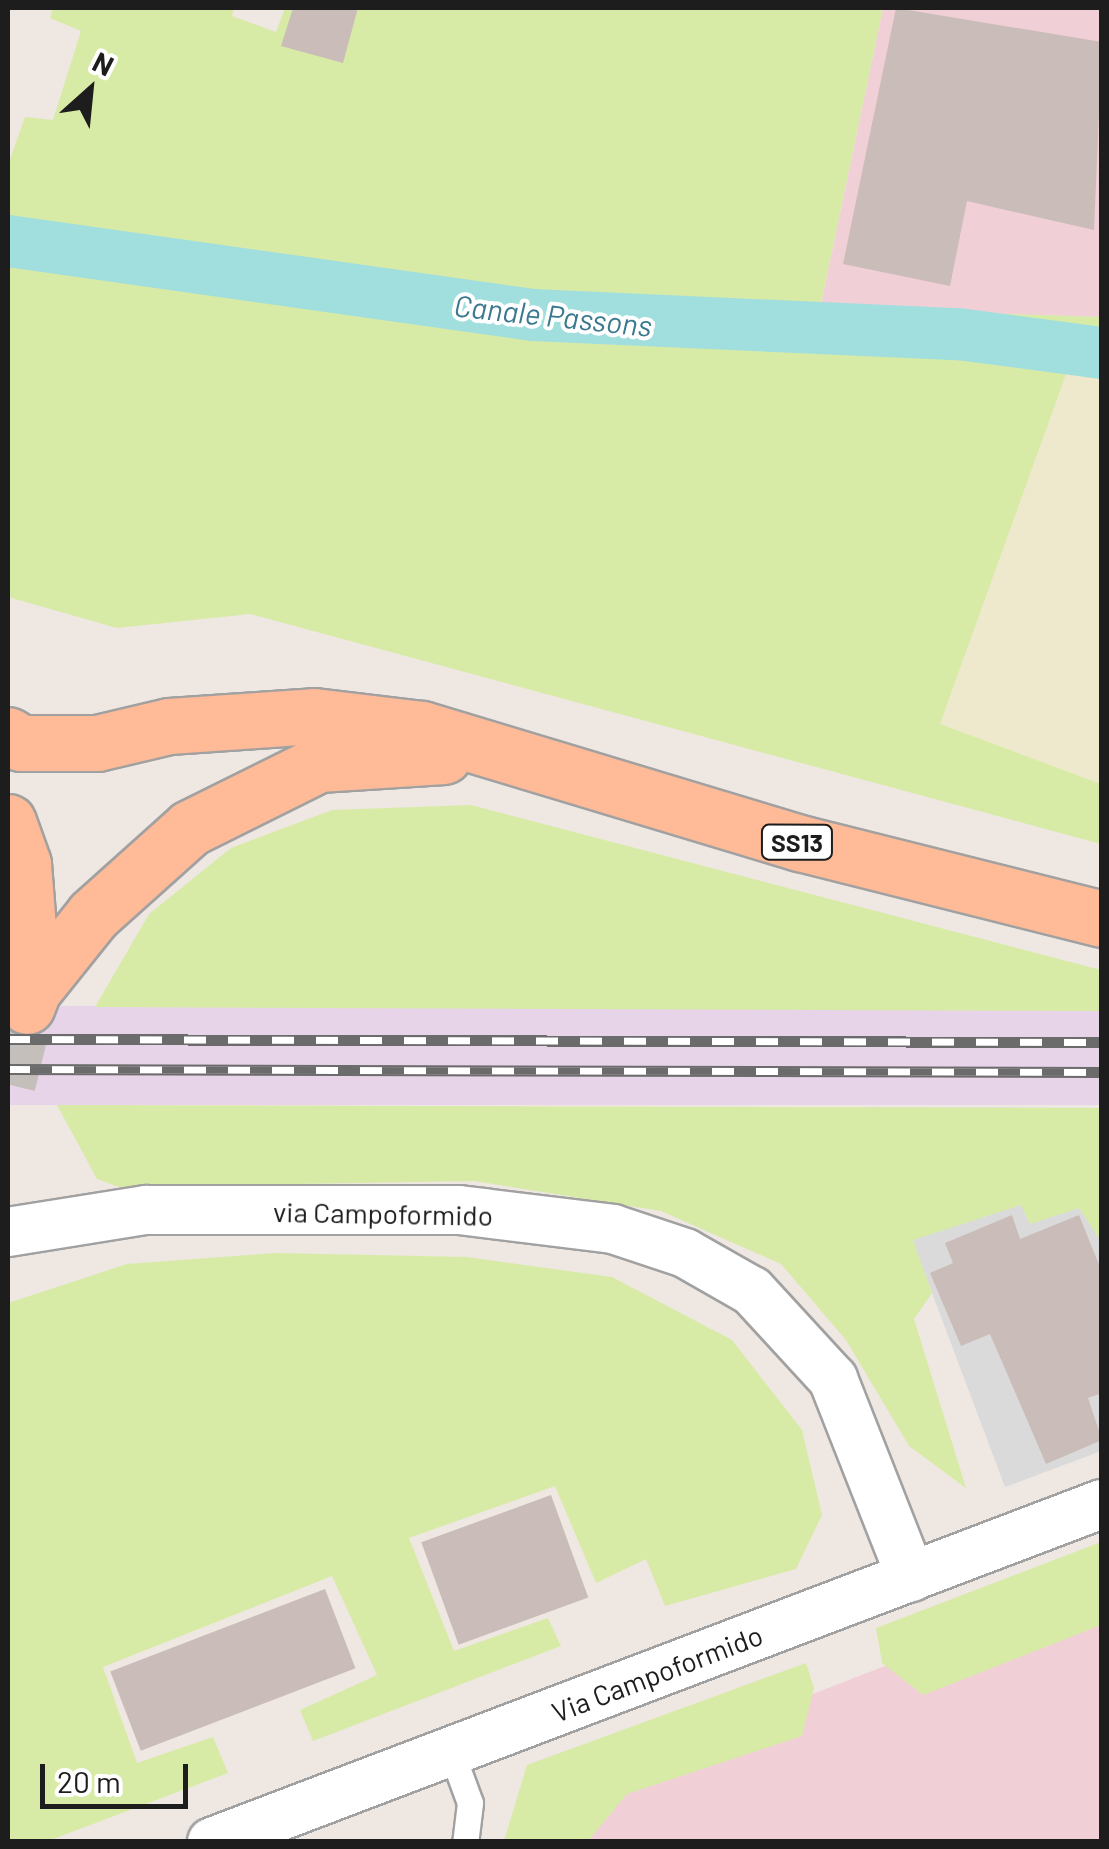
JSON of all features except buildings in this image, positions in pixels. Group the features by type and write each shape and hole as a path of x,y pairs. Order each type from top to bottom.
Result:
{"main road":[{"name":"SS13","path":"8,735 21,744 96,744 169,726 314,716 422,729 800,843 1102,919"},
{"name":"SS13","path":"8,822 23,864 30,998 134,876 190,828 260,788 319,764 496,752"}],"street":[{"name":"via Campoformido","path":"8,1232 146,1210 459,1210 613,1229 684,1253 752,1291 833,1379 911,1577"},
{"name":"Via Campoformido","path":"212,1842 1102,1504"}],"lane":[{"path":"450,1751 470,1803 465,1842"}],"shaded area":[{"path":"883,8 1101,8 1101,317 820,309"},
{"path":"1069,366 1101,371 1101,784 940,725"},
{"path":"8,1006 1101,1006 1101,1105 8,1105"},
{"path":"862,1107 1101,1108 1101,1451 1005,1487"},
{"path":"1101,1582 1101,1841 523,1842 525,1806"}],"green space":[{"path":"53,8 234,8 232,16 276,32 285,8 883,8 820,308 1101,317 1101,371 1069,366 940,724 1101,784 1101,844 250,614 117,628 8,597 8,165 25,117 53,120 81,31 50,18"},
{"path":"471,805 1101,970 1101,1011 95,1007 149,914 231,848 332,810"},
{"path":"57,1105 1101,1108 1101,1241 1079,1208 1030,1224 1021,1205 913,1240 932,1293 914,1319 966,1488 909,1446 846,1340 781,1264 661,1211 474,1181 119,1187 97,1179"},
{"path":"275,1253 467,1257 612,1277 732,1340 802,1430 822,1515 796,1569 665,1606 646,1559 596,1583 555,1486 409,1538 454,1651 548,1618 561,1646 313,1741 300,1710 377,1675 332,1576 103,1667 137,1763 213,1737 228,1773 48,1841 8,1841 8,1303 127,1264"},
{"path":"1101,1542 1101,1625 923,1695 882,1663 876,1628"},
{"path":"806,1663 814,1688 802,1736 627,1794 588,1841 504,1841 527,1765"}],"waterway":[{"name":"Canale Passons","path":"8,241 533,315 958,334 1102,353"}],"tunnel":[{"path":"8,1084 27,1006"}],"railway":[{"path":"8,1039 1102,1042"},
{"path":"8,1069 1102,1072"}]}
